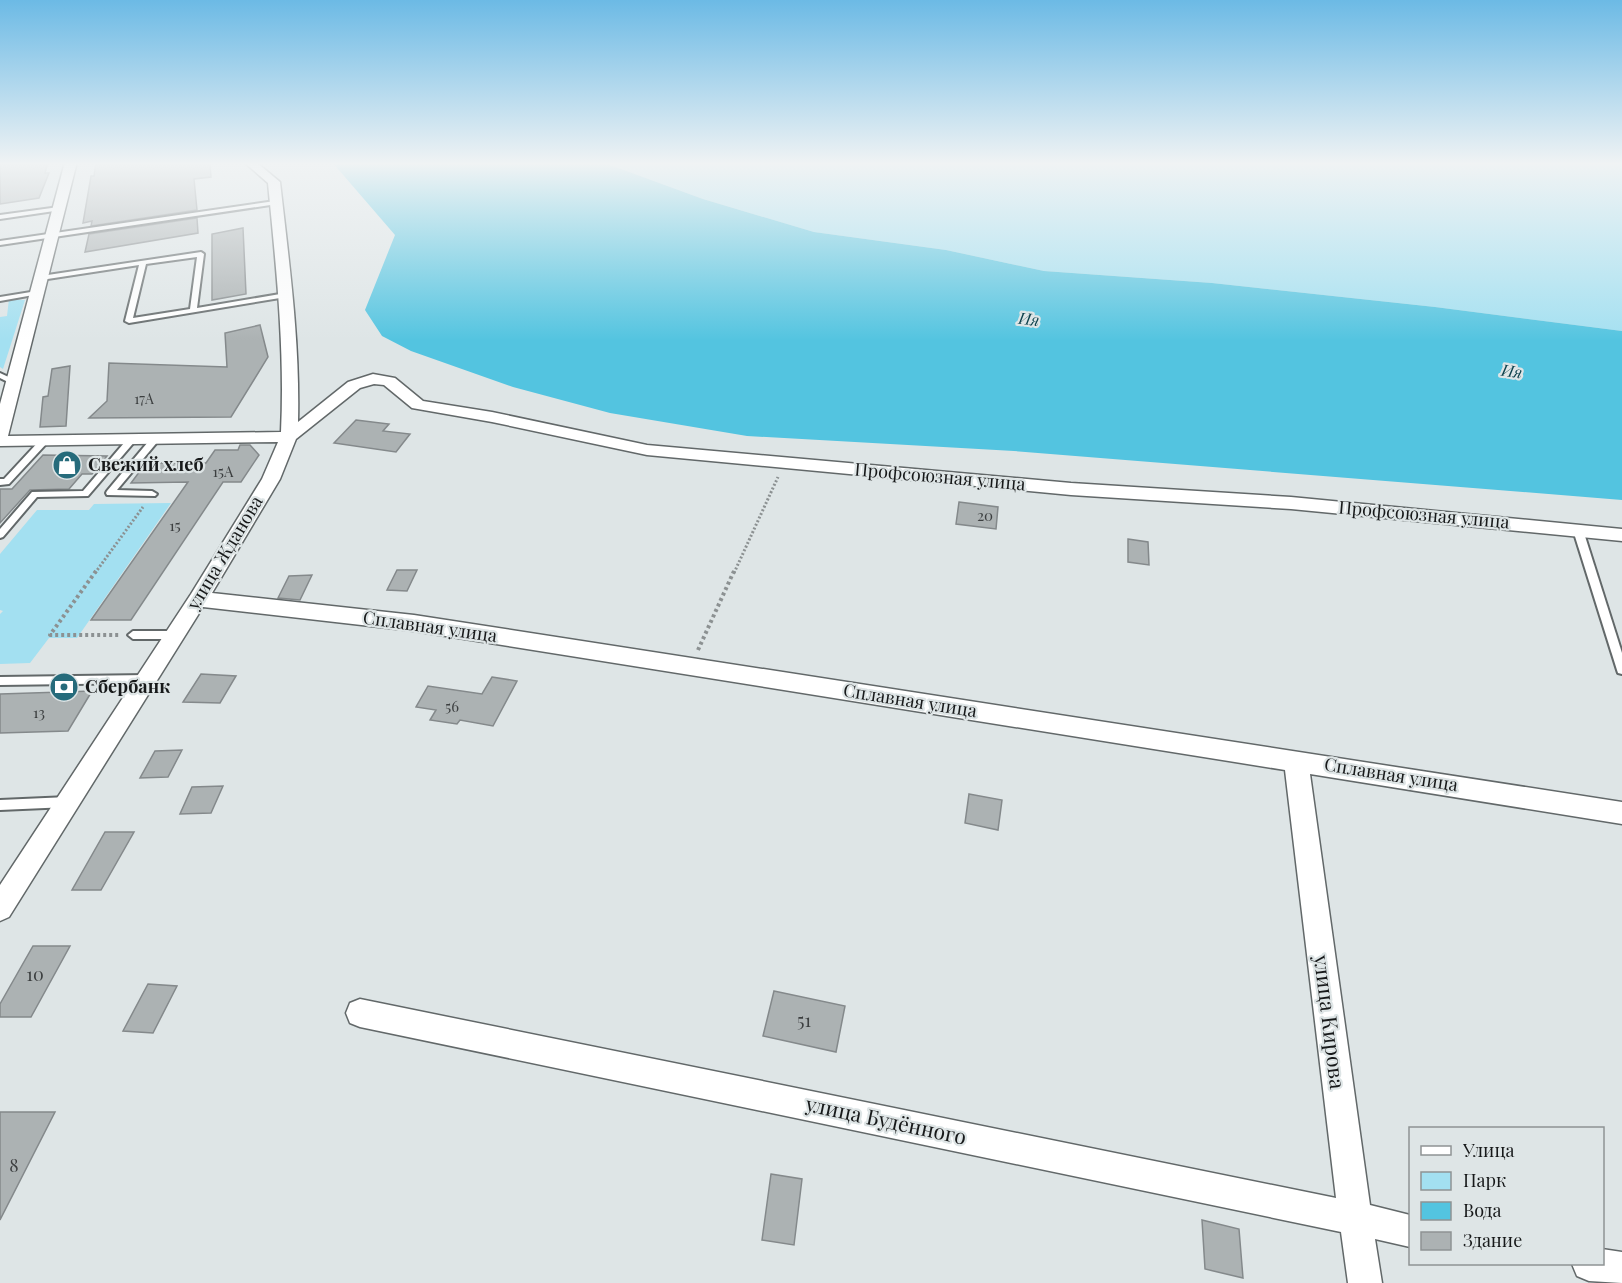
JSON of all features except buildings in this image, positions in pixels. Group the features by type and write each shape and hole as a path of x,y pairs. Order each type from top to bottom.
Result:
{"street":[{"path":"56,222 0,434 45,440 289,437"},
{"name":"улица Жданова","path":"0,908 198,599 271,478 289,437 291,383 286,296 277,222"},
{"name":"Профсоюзная улица","path":"289,437 354,385 373,379 389,381 417,405 492,417 647,450 1189,498 1291,503 1622,535"},
{"name":"Сплавная улица","path":"198,599 414,623 1622,813"},
{"name":"улица Кирова","path":"1296,760 1365,1283"},
{"name":"улица Будённого","path":"360,1013 1409,1231"},
{"path":"1600,1265 1622,1269"}],"lane":[{"path":"0,243 143,222"},
{"path":"41,278 201,254 193,311"},
{"path":"143,262 129,321 286,296"},
{"path":"0,299 38,293"},
{"path":"0,375 14,383"},
{"path":"0,535 35,494 85,494 133,438"},
{"path":"152,494 110,493 156,438"},
{"path":"0,482 6,482 45,440"},
{"path":"1578,530 1622,670"},
{"path":"133,635 175,635"},
{"path":"0,681 147,679"},
{"path":"0,805 68,802"}],"path":[{"path":"689,668 785,462"},
{"path":"133,635 50,635 152,494"}],"green space":[{"path":"780,222 1622,222 1622,331 1435,307 1212,283 1044,271 946,250 814,232"},
{"path":"9,299 25,300 3,369 0,367 0,317 7,316"},
{"path":"171,503 77,638 49,638 30,663 0,664 0,614 3,611 0,610 0,554 37,510 89,510 94,504"}],"water":[{"name":"Ия","path":"384,222 780,222 814,232 946,250 1044,271 1212,283 1435,307 1622,331 1622,500 1014,451 747,436 610,413 513,387 411,351 382,336 365,310 395,235"}],"place":[{"name":"Свежий хлеб","path":"67,465"},
{"name":"Сбербанк","path":"64,687"}]}
